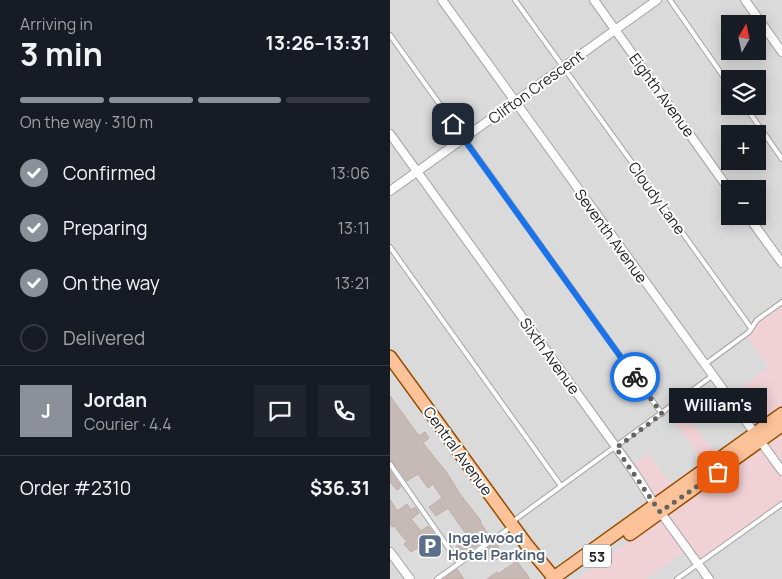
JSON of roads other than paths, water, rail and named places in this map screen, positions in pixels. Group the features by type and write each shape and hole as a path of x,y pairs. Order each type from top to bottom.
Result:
{"main road":[{"name":"Central Avenue","path":"390,357 526,544 554,579"},
{"name":"53","path":"554,579 658,509 758,437 782,414"},
{"name":"53","path":"758,437 782,425"}],"street":[{"name":"Seventh Avenue","path":"442,0 782,471"},
{"name":"Eighth Avenue","path":"594,0 722,180"},
{"name":"Clifton Crescent","path":"390,191 657,0"},
{"path":"745,0 782,52"},
{"name":"Sixth Avenue","path":"390,134 708,579"},
{"path":"755,225 782,263"},
{"path":"390,552 410,579"}],"lane":[{"name":"Cloudy Lane","path":"516,0 751,328"},
{"path":"670,0 721,73"},
{"path":"390,35 662,414"},
{"path":"750,115 782,159"},
{"path":"390,247 561,486"},
{"path":"704,365 749,332 757,320 782,302"},
{"path":"437,579 712,376"},
{"path":"390,464 460,563"},
{"path":"678,579 782,504"}],"place":[{"name":"William's","path":"718,472"},
{"name":"Ingelwood Hotel Parking","path":"430,546"}]}
